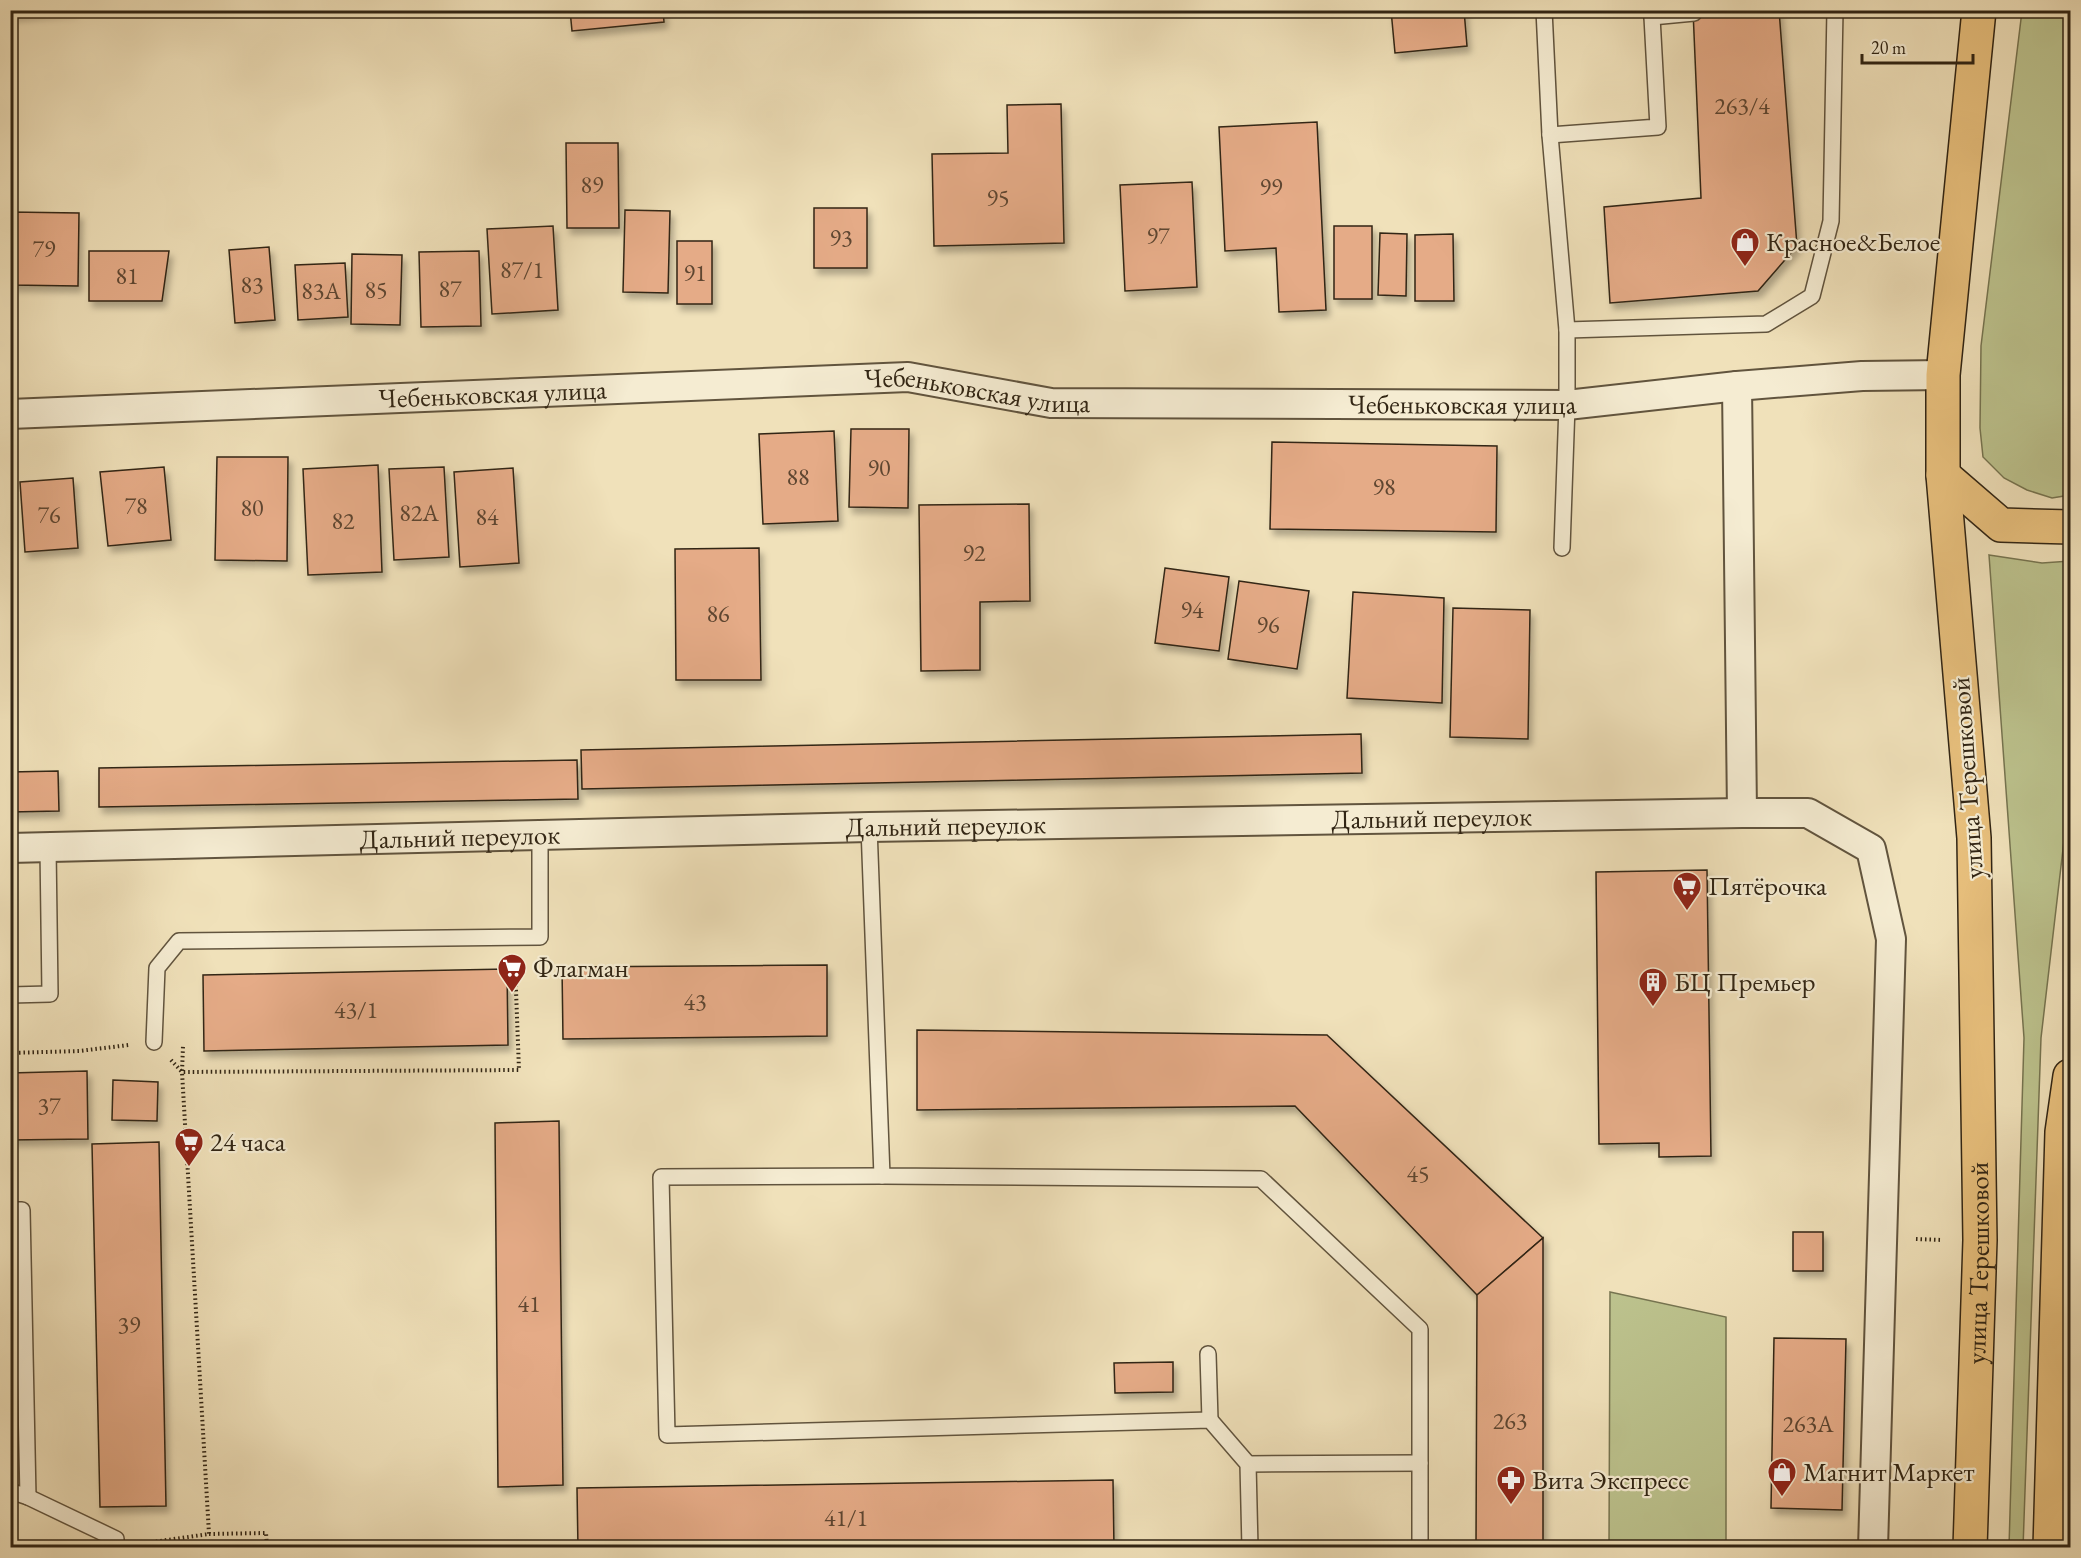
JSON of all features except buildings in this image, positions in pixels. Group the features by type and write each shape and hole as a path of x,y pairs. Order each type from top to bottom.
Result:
{"main road":[{"name":"улица Терешковой","path":"1970,1548 1980,1240 1974,838 1943,475 1943,375 1979,10"},
{"path":"1943,475 2001,525 2070,527"},
{"path":"2050,1548 2062,1132 2070,1076"}],"street":[{"name":"Чебеньковская улица","path":"10,414 908,378 1051,404 1567,405 1737,386 1862,376 1943,375"},
{"path":"1737,386 1742,813"},
{"name":"Дальний переулок","path":"10,848 869,827 1808,813 1870,849 1891,939 1873,1548"}],"lane":[{"path":"1544,10 1550,135 1567,330 1562,548"},
{"path":"1567,330 1766,324 1812,296 1831,221 1836,10"},
{"path":"1550,135 1658,127 1652,14 1694,13"},
{"path":"869,827 882,1176"},
{"path":"154,1042 158,968 179,941 540,937 540,836"},
{"path":"10,995 50,994 48,848"},
{"path":"1210,1420 667,1435 661,1177 1261,1179 1419,1329 1420,1548"},
{"path":"10,1210 22,1210 28,1497"},
{"path":"1208,1353 1210,1420 1248,1464 1250,1548"},
{"path":"1248,1464 1420,1462"},
{"path":"10,1491 28,1497 116,1539 116,1548"}],"path":[{"path":"10,1053 79,1051 154,1042 182,1072 519,1071 514,955"},
{"path":"183,1038 182,1072 209,1534"},
{"path":"153,1548 153,1542 209,1534 266,1533 267,1548"}],"green space":[{"path":"2022,11 2070,11 2070,495 2052,498 2027,490 2004,478 1983,457 1980,428 1981,346"},
{"path":"1989,555 2042,563 2070,561 2070,789 2041,1038 2023,1548 2009,1547 2024,1038"},
{"path":"1610,1292 1726,1317 1726,1547 1609,1547"}],"place":[{"name":"Красное&Белое","path":"1745,268"},
{"name":"Пятёрочка","path":"1687,912"},
{"name":"Флагман","path":"512,994"},
{"name":"БЦ Премьер","path":"1653,1008"},
{"name":"24 часа","path":"189,1168"},
{"name":"Магнит Маркет","path":"1782,1498"},
{"name":"Вита Экспресс","path":"1511,1506"}]}
